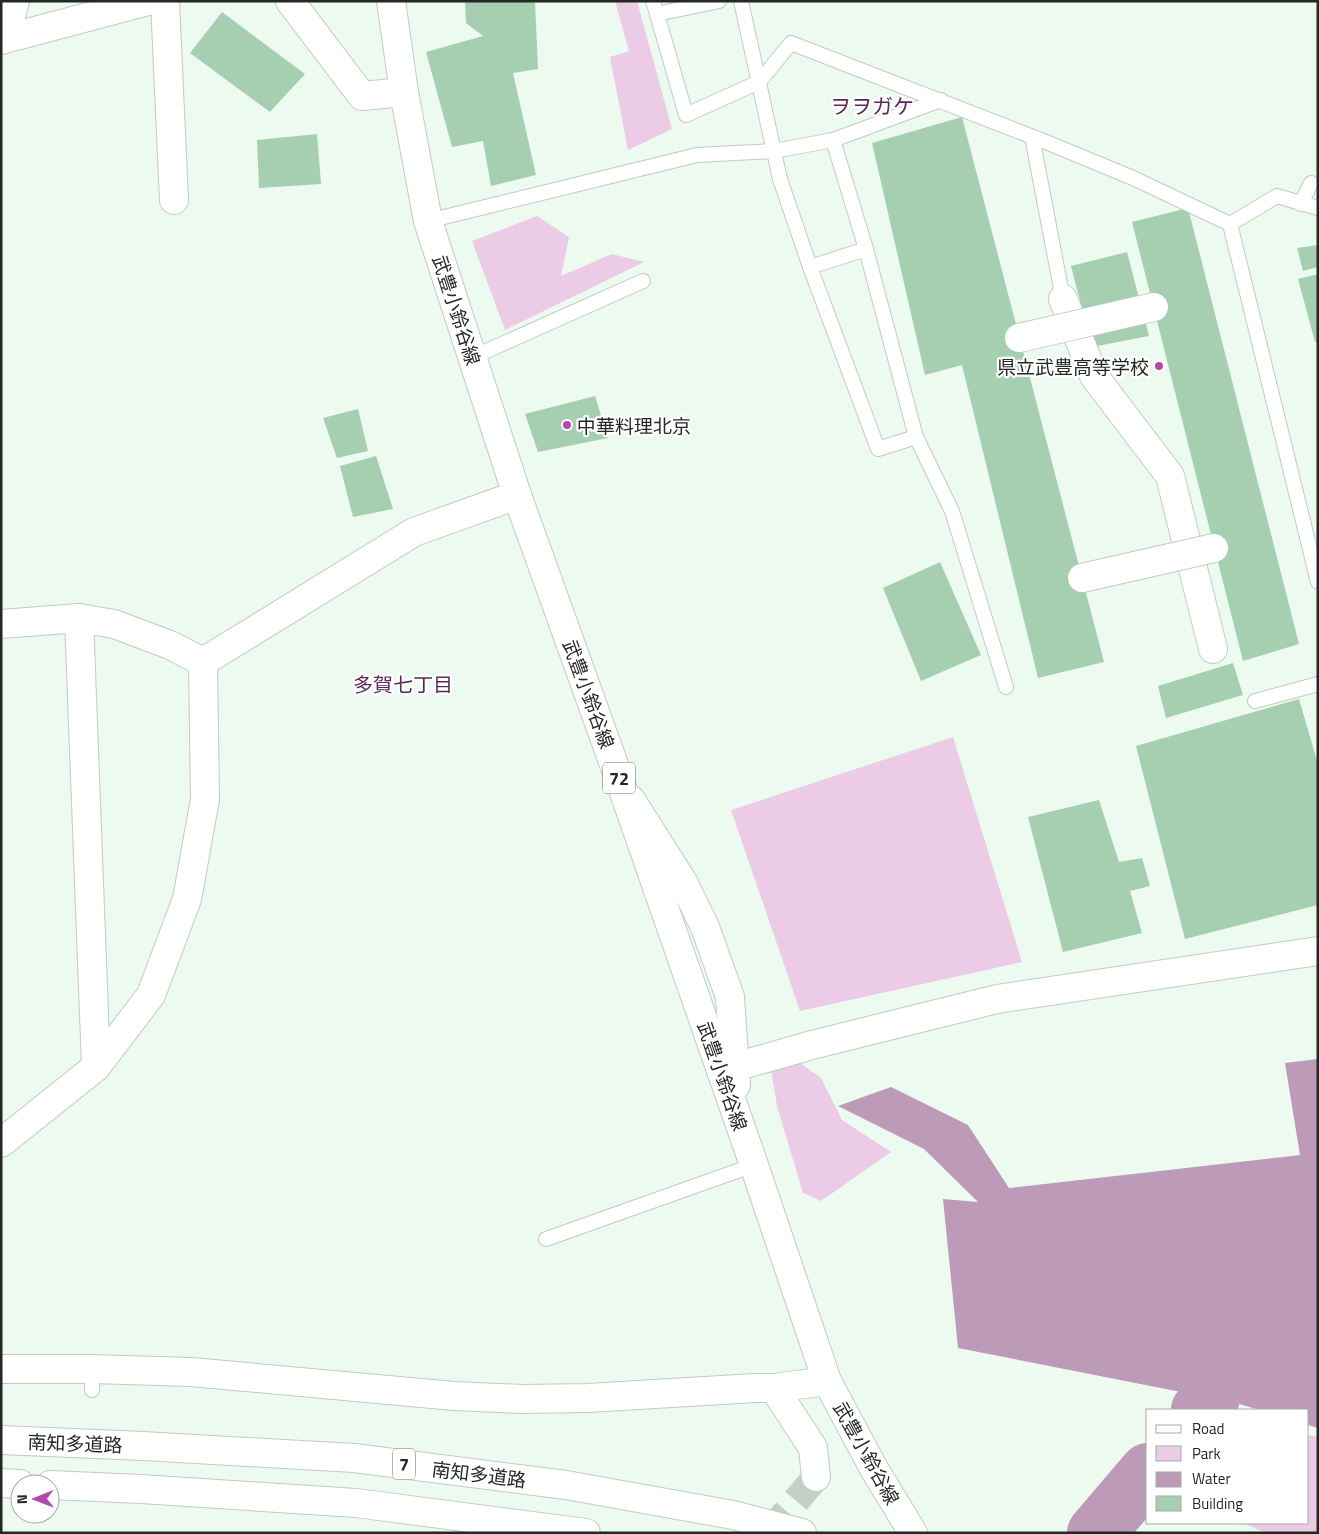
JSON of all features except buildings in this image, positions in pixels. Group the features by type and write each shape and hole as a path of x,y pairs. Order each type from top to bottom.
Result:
{"main road":[{"path":"3,40 15,1"},
{"path":"3,40 148,1"},
{"path":"165,1 174,200"},
{"path":"290,1 362,96 404,92"},
{"name":"武豊小鈴谷線","path":"392,1 404,92 428,220 517,495 621,784 728,1068 738,1119 827,1381 873,1467 912,1533"},
{"path":"1063,300 1094,376 1170,476 1213,648"},
{"path":"1019,338 1154,307"},
{"path":"203,662 414,532 517,495"},
{"path":"1082,578 1214,548"},
{"path":"1,624 79,618 114,624 170,645 203,662"},
{"path":"79,618 96,1067"},
{"path":"1,1143 96,1067 152,995 187,899 205,799 203,662"},
{"path":"728,1068 997,999 1318,951"},
{"path":"1,1369 92,1380 191,1372 454,1396 522,1399 588,1398 774,1388 827,1381"},
{"path":"774,1388 813,1448 816,1477"},
{"name":"南知多道路","path":"1,1440 354,1458 566,1485 733,1515 802,1533"},
{"name":"7","path":"60,1485 141,1488 356,1503 586,1533"}],"lane":[{"path":"719,1 655,8 686,114 759,82 791,42 941,100 1133,178 1230,224"},
{"path":"742,1 780,179 810,267 878,449 916,437"},
{"path":"428,220 697,155 774,151 833,140 941,100"},
{"path":"1032,137 1063,300"},
{"path":"833,140 866,249 916,437 952,512 1006,688"},
{"path":"1301,204 1311,183"},
{"path":"1230,224 1277,196 1318,208"},
{"path":"1230,224 1318,582"},
{"path":"810,267 866,249"},
{"path":"473,357 643,281"},
{"path":"1255,701 1318,684"},
{"path":"546,1239 754,1165"}],"green space":[{"path":"615,1 637,1 672,129 628,150 610,57 629,51"},
{"path":"537,216 569,237 561,276 612,254 644,262 505,330 472,241"},
{"path":"953,737 1022,962 800,1011 731,810"},
{"path":"796,1060 821,1078 842,1120 891,1152 821,1201 803,1193 777,1106 771,1069"},
{"path":"1309,1435 1318,1437 1318,1533 1266,1533 1245,1524 1309,1524"}],"water":[{"path":"1318,1059 1318,1428 1309,1425 1309,1409 1256,1409 1232,1402 958,1348 943,1199 978,1202 924,1149 838,1106 891,1087 968,1125 1009,1188 1300,1155 1285,1063"}],"waterway":[{"path":"1201,1409 1211,1398"},
{"path":"1096,1533 1146,1474"}],"tunnel":[{"path":"769,1533 816,1477"}],"place":[{"name":"県立武豊高等学校","path":"1159,366"},
{"name":"中華料理北京","path":"567,425"}],"district":[{"name":"ヲヲガケ","path":"872,106"},
{"name":"多賀七丁目","path":"403,684"}]}
